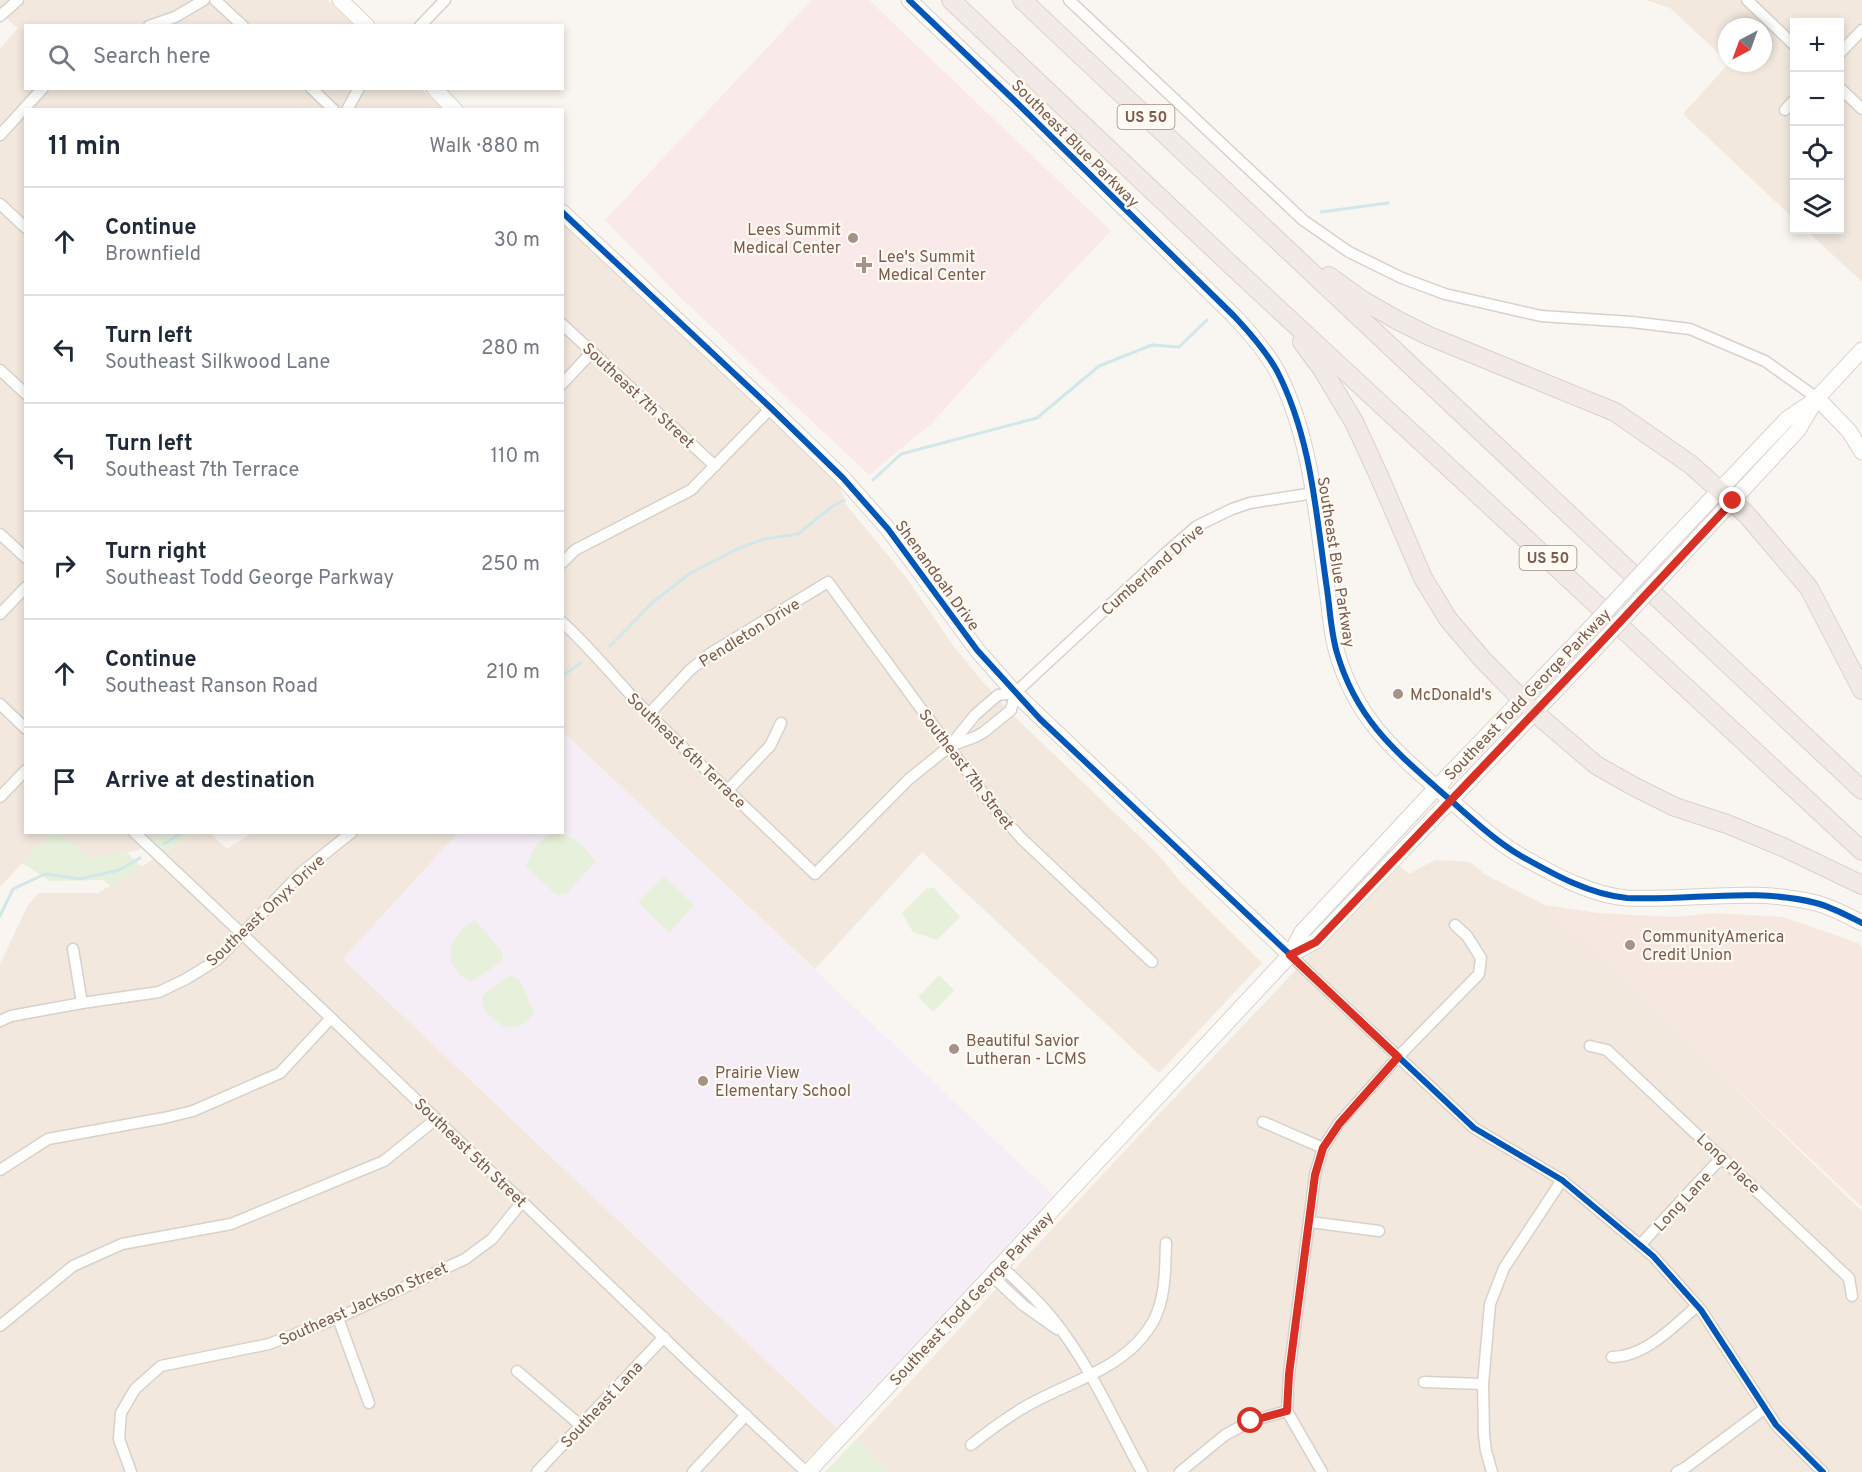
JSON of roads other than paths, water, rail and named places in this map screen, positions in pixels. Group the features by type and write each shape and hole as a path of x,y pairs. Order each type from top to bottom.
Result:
{"highway":[{"name":"US 50","path":"951,0 1232,266 1862,851"},
{"name":"US 50","path":"1023,0 1862,790"},
{"path":"1270,234 1284,237 1322,271 1362,300 1397,320 1463,351 1615,412 1690,464 1747,515 1809,588 1862,690"},
{"path":"1232,266 1300,339 1322,369 1354,422 1423,578 1448,619 1483,660 1528,706 1596,765 1633,786 1675,807 1727,824 1785,848 1862,885"}],"street":[{"path":"0,16 18,0"},
{"path":"155,24 176,17 204,0"},
{"path":"215,0 241,24"},
{"path":"340,0 365,24"},
{"path":"422,24 445,0"},
{"name":"Southeast Blue Parkway","path":"909,0 1234,316 1258,343 1276,370 1301,432 1314,493 1336,651 1348,686 1383,739 1470,819 1519,855 1579,885 1626,898 1755,895 1783,897 1818,904 1862,923"},
{"path":"1069,0 1303,220 1349,252 1402,278 1455,297 1541,316 1632,322 1690,329 1765,361 1817,398 1849,430 1862,452"},
{"path":"1748,0 1790,41"},
{"path":"1844,48 1862,30"},
{"path":"25,108 41,90"},
{"path":"313,90 332,108"},
{"path":"347,108 358,90"},
{"path":"436,90 453,108"},
{"path":"1844,93 1862,109"},
{"path":"1785,110 1790,104"},
{"path":"0,135 24,109"},
{"path":"0,204 24,226"},
{"name":"Shenandoah Drive","path":"564,214 843,478 888,529 977,650 1015,693 1290,955"},
{"name":"Southeast 7th Street","path":"564,326 715,466"},
{"path":"1528,706 1593,651 1683,554 1726,495 1798,430 1817,398 1862,350"},
{"path":"564,382 592,352"},
{"path":"0,370 24,392"},
{"path":"564,561 576,550 691,490 771,408"},
{"name":"Cumberland Drive","path":"950,746 984,732 1011,710 1015,693 1180,539 1197,526 1223,512 1250,503 1314,493"},
{"name":"Southeast Todd George Parkway","path":"1290,955 1316,942 1450,800 1580,639 1661,552 1726,495"},
{"path":"0,534 24,556"},
{"name":"Southeast 7th Street","path":"828,582 994,808 1021,838 1152,962"},
{"name":"Pendleton Drive","path":"649,714 690,670 711,653 828,582"},
{"path":"0,614 24,589"},
{"name":"Southeast 6th Terrace","path":"564,624 649,714 815,874"},
{"name":"Cumberland Drive","path":"815,874 909,778 950,746 975,715 998,695 1015,693"},
{"path":"0,704 24,727"},
{"name":"Southeast Todd George Parkway","path":"807,1472 1290,955 1302,932 1436,788 1528,706"},
{"path":"728,790 770,746 781,723"},
{"path":"0,797 24,772"},
{"name":"Southeast 5th Street","path":"136,834 807,1472"},
{"name":"Southeast Onyx Drive","path":"0,1022 11,1016 159,992 186,979 217,960 302,872 350,834"},
{"path":"1322,1472 1287,1411 1289,1374 1315,1175 1323,1148 1339,1124 1398,1057 1479,974 1481,958 1467,936 1455,925"},
{"path":"73,949 82,1003"},
{"path":"1290,955 1474,1128 1562,1180 1641,1244 1697,1306 1776,1425 1823,1472"},
{"path":"0,1170 48,1139 193,1111 280,1073 331,1018"},
{"name":"Long Place","path":"1590,1046 1607,1050 1849,1278 1852,1296"},
{"path":"0,1326 73,1266 122,1244 231,1224 384,1161 436,1119"},
{"path":"1263,1122 1323,1148"},
{"name":"Long Lane","path":"1641,1244 1722,1157"},
{"path":"1492,1472 1485,1452 1483,1384 1490,1304 1503,1268 1562,1180"},
{"name":"Southeast Jackson Street","path":"131,1472 119,1439 121,1413 135,1389 160,1366 268,1344 338,1318 465,1259 492,1239 522,1202"},
{"path":"1310,1222 1379,1231"},
{"path":"971,1445 1024,1407 1090,1376 1123,1356 1142,1339 1154,1319 1162,1296 1166,1243"},
{"path":"997,1271 1023,1305 1065,1334 1142,1472"},
{"path":"1612,1357 1632,1353 1653,1343 1697,1306"},
{"path":"338,1318 369,1403"},
{"name":"Southeast Lana","path":"537,1472 664,1337"},
{"path":"517,1371 580,1425"},
{"path":"1424,1382 1483,1384"},
{"path":"1677,1472 1764,1408"},
{"path":"1180,1472 1225,1435 1251,1421 1287,1411"},
{"path":"693,1472 746,1415"}],"waterway":[{"path":"1321,212 1388,203"},
{"path":"873,480 901,454 1037,418 1099,366 1152,345 1179,347 1207,320"},
{"path":"610,646 652,603 689,574 735,550 764,539 798,534 830,508 844,500"},
{"path":"564,675 581,663"},
{"path":"164,844 180,834"},
{"path":"0,916 13,889 45,874 80,879 119,870 140,858"}],"place":[{"name":"Lees Summit Medical Center","path":"853,238"},
{"name":"Lee's Summit Medical Center","path":"864,265"},
{"name":"McDonald's","path":"1398,694"},
{"name":"CommunityAmerica Credit Union","path":"1630,945"},
{"name":"Beautiful Savior Lutheran - LCMS","path":"954,1049"},
{"name":"Prairie View Elementary School","path":"703,1081"}]}
